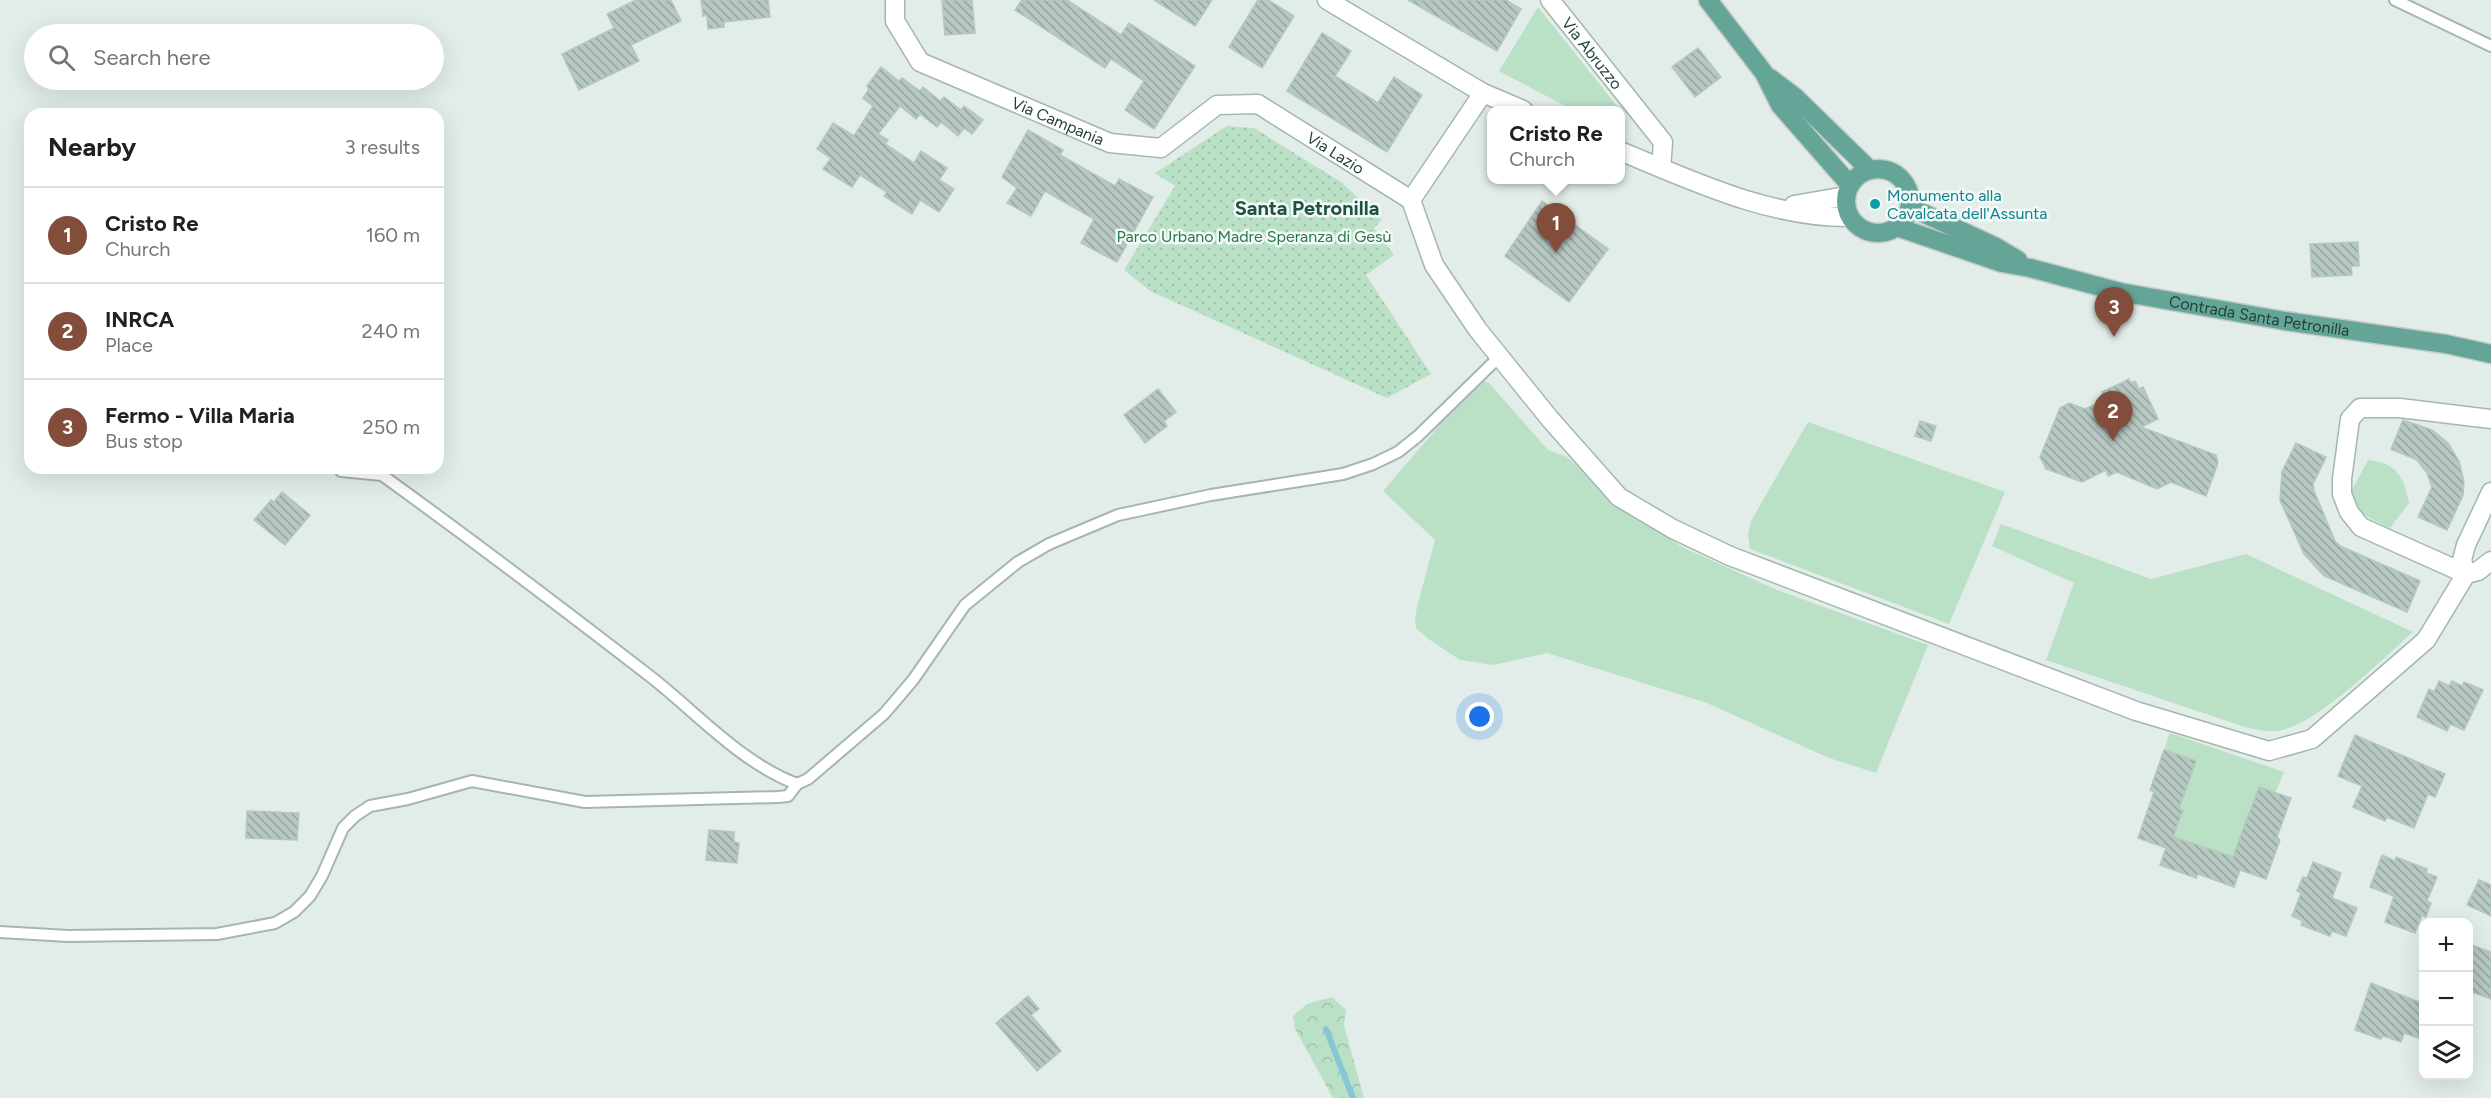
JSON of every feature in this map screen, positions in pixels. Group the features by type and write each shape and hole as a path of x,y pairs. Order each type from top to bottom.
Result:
{"main road":[{"path":"1708,0 1764,73 1780,105 1848,190"},
{"path":"1764,73 1795,97 1870,170"},
{"path":"1851,217 1846,207 1848,190 1858,176 1870,170 1882,169 1894,173 1905,183 1910,195 1910,207 1906,218 1897,227"},
{"name":"Contrada Santa Petronilla","path":"1910,207 1996,247 2030,268"},
{"name":"Contrada Santa Petronilla","path":"1851,217 1862,229 1878,233 1897,227 2002,263 2030,268 2120,292 2285,321 2446,344 2491,354"}],"street":[{"name":"Via Campania","path":"895,0 896,21 920,62 1110,143 1161,148 1217,105 1258,104"},
{"path":"1327,0 1483,93 1512,106"},
{"name":"Via Abruzzo","path":"1550,0 1663,142 1661,168"},
{"path":"1483,93 1411,200 1434,265 1478,330 1550,419 1619,497 1673,529 1730,556 2136,711 2269,751 2312,739 2426,640 2466,574 2462,560 2466,545 2491,492"},
{"name":"Via Lazio","path":"1258,104 1411,200"},
{"path":"1625,153 1731,194 1791,212 1851,217"},
{"path":"1775,206 1811,204 1848,190"},
{"path":"2491,419 2400,408 2360,408 2350,419 2342,494 2349,512 2361,527 2466,574 2478,571 2491,561"},
{"path":"2466,545 2491,556"}],"lane":[{"path":"2395,0 2491,46"},
{"path":"0,932 68,936 217,934 275,923 294,912 310,896 322,876 343,828 355,816 370,806 408,799 472,781 585,802 788,796 797,784 808,779 884,714 913,680 965,605 1018,562 1049,544 1118,515 1211,495 1343,474 1373,464 1398,452 1418,436 1500,356"},
{"path":"372,474 382,475 644,671 750,758 777,776 797,784"}],"green space":[{"path":"1538,7 1617,106 1565,106 1499,71"},
{"name":"Parco Urbano Madre Speranza di Gesù","path":"1227,126 1254,128 1341,182 1382,220 1374,228 1394,255 1366,275 1431,374 1387,398 1150,291 1124,270 1175,186 1155,173"},
{"path":"1481,381 1488,382 1548,450 1567,457 1615,501 1682,547 1777,590 1928,645 1876,773 1829,758 1707,703 1547,653 1493,665 1460,660 1416,628 1417,607 1435,540 1383,491 1475,384"},
{"path":"1808,422 2005,492 1949,624 1750,549 1748,535 1751,521"},
{"path":"2368,460 2386,464 2392,468 2398,473 2405,486 2409,503 2390,528 2365,515 2353,499 2351,492"},
{"path":"2001,524 2151,579 2246,554 2413,632 2335,700 2302,722 2276,731 2245,727 2046,660 2074,583 1992,546"},
{"path":"2170,733 2284,772 2275,793 2258,787 2243,831 2242,860 2173,837 2183,811 2179,809 2196,761 2164,750"},
{"path":"1332,997 1346,1010 1344,1025 1364,1098 1333,1098 1295,1029 1293,1016 1307,1004"}],"building":[{"path":"636,0 671,0 681,21 631,45 639,61 579,90 562,54 614,28 607,14"},
{"path":"701,0 768,0 770,17 724,22 724,27 708,29 707,15 703,16"},
{"path":"942,0 972,0 975,33 945,35"},
{"path":"1022,0 1067,0 1121,35 1129,23 1195,66 1154,129 1125,110 1144,81 1111,59 1105,68 1015,10"},
{"path":"1154,0 1212,0 1195,26"},
{"path":"1258,0 1268,0 1294,16 1262,68 1229,47"},
{"path":"1408,0 1506,0 1521,9 1497,51"},
{"path":"1322,33 1351,51 1335,76 1378,103 1394,77 1422,95 1387,152 1287,91"},
{"path":"1698,48 1721,77 1695,97 1672,67"},
{"path":"881,67 899,81 902,78 920,91 923,87 940,101 944,97 961,110 964,106 983,120 972,134 964,128 958,136 941,122 937,127 920,114 916,119 900,106 878,134 888,140 885,144 914,163 921,151 947,168 939,180 954,189 939,212 920,200 912,214 884,196 887,192 860,175 852,187 823,169 831,158 817,149 833,123 854,136 873,106 863,98 869,89 867,86"},
{"path":"1028,130 1063,150 1060,155 1115,186 1119,179 1153,197 1117,262 1081,243 1094,219 1045,191 1031,216 1007,203 1017,188 1002,177"},
{"path":"1542,201 1608,249 1569,302 1505,256"},
{"path":"2358,242 2359,266 2351,266 2352,275 2312,277 2310,244"},
{"path":"2129,379 2131,383 2135,381 2139,389 2143,387 2158,419 2141,427 2216,455 2218,463 2206,496 2171,482 2157,489 2117,472 2108,476 2106,470 2082,482 2046,469 2040,457 2060,408 2069,403 2085,409 2106,400 2102,392"},
{"path":"1158,389 1176,412 1164,421 1167,426 1145,443 1124,415"},
{"path":"2403,420 2432,430 2448,443 2459,461 2464,482 2463,495 2447,530 2418,517 2432,487 2427,473 2417,460 2391,449"},
{"path":"1920,421 1936,426 1931,441 1915,436"},
{"path":"2296,443 2326,457 2313,484 2335,541 2340,546 2420,581 2407,612 2324,576 2304,554 2280,500 2282,472"},
{"path":"282,492 310,515 285,545 254,520 271,500 274,502"},
{"path":"2439,681 2449,686 2452,681 2462,686 2464,682 2483,690 2464,730 2450,724 2447,731 2417,717 2429,689 2434,692"},
{"path":"2355,735 2445,774 2435,797 2428,794 2414,828 2387,817 2385,821 2353,807 2362,786 2338,776"},
{"path":"2164,750 2196,761 2179,809 2183,810 2173,837 2233,857 2259,787 2291,798 2277,837 2280,840 2266,879 2240,870 2234,887 2198,874 2196,878 2160,865 2166,848 2138,838 2154,792 2150,790"},
{"path":"247,811 299,813 297,840 246,838"},
{"path":"709,830 734,832 734,842 739,843 737,863 706,860"},
{"path":"2382,855 2395,861 2396,857 2427,869 2426,873 2437,877 2427,901 2431,903 2426,917 2422,915 2419,918 2415,933 2385,922 2394,896 2370,887"},
{"path":"2313,862 2341,873 2332,898 2357,908 2346,936 2332,931 2330,936 2301,925 2303,921 2292,916 2301,893 2297,891 2303,877 2307,878"},
{"path":"2479,880 2491,885 2491,916 2467,905"},
{"path":"2473,945 2491,952 2491,999 2473,992"},
{"path":"2371,983 2419,1002 2419,1038 2404,1033 2401,1042 2383,1036 2381,1039 2355,1030"},
{"path":"1028,996 1039,1009 1031,1015 1061,1051 1037,1071 996,1023"}],"waterway":[{"path":"1326,1029 1353,1098"}],"place":[{"name":"Monumento alla Cavalcata dell'Assunta","path":"1875,204"},
{"name":"Cristo Re","path":"1556,253"},
{"name":"Fermo - Villa Maria","path":"2114,337"},
{"name":"INRCA","path":"2113,441"}],"district":[{"name":"Santa Petronilla","path":"1307,208"}]}
